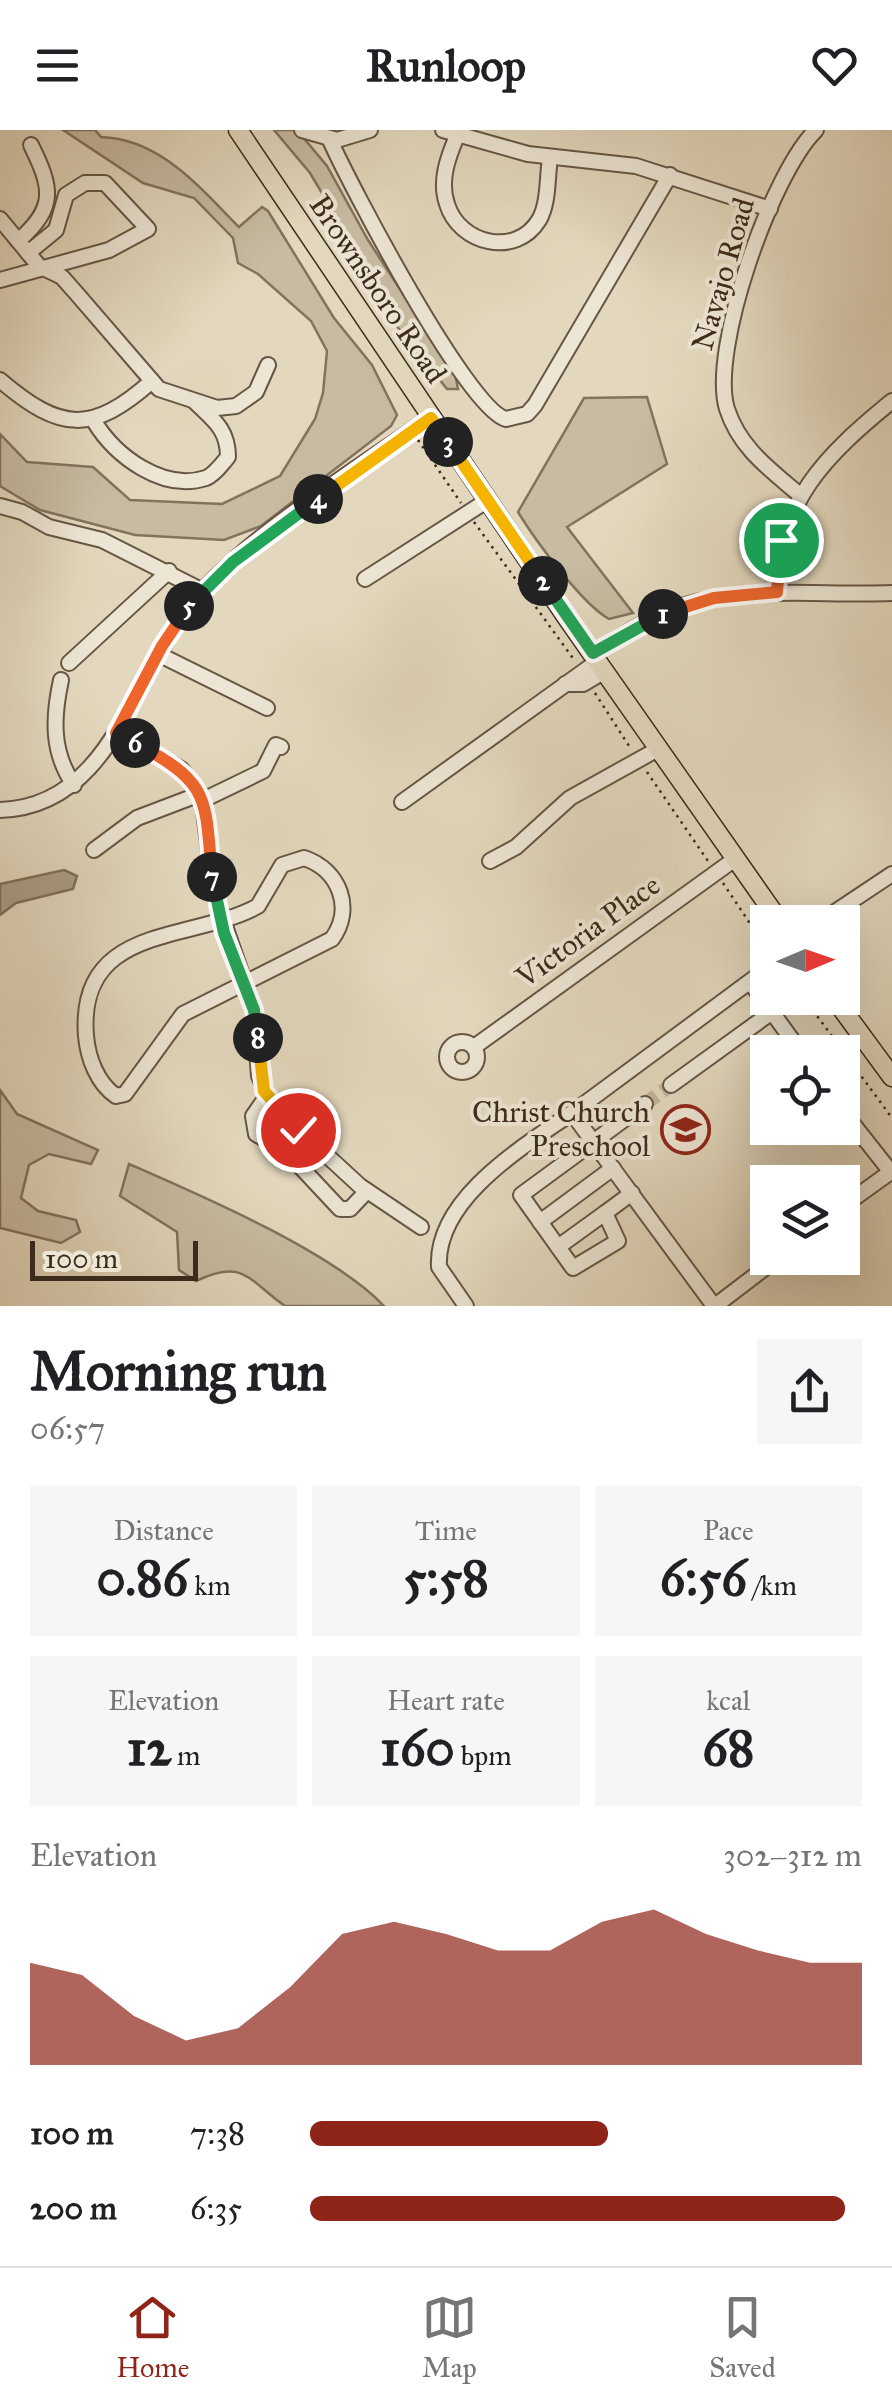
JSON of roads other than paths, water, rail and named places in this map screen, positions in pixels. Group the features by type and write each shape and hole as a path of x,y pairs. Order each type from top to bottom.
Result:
{"main road":[{"name":"Brownsboro Road","path":"238,130 431,418 768,905"},
{"path":"846,1015 892,1077"}],"street":[{"path":"302,130 330,140 370,130"},
{"name":"Navajo Road","path":"800,496 748,449 724,398 728,334 770,208 792,157 816,130"},
{"path":"550,158 538,221 515,240 490,243 471,235 447,207 450,133 550,158 608,161 670,175 770,208"},
{"path":"330,140 362,210 427,317 489,410 506,419 526,414 536,405 670,175"},
{"path":"23,247 46,207 48,187 31,144"},
{"path":"0,280 39,266 109,250 148,230 105,183 85,183 66,194 56,230 23,247"},
{"path":"0,219 39,266 62,277 159,389 195,402 236,406 256,392 268,365"},
{"path":"0,380 49,413 94,421 112,444 154,476 174,482 209,478 228,457 228,442 222,428 195,402"},
{"path":"94,421 152,381"},
{"path":"777,592 778,550 800,496 838,447 892,401"},
{"path":"0,810 36,805 74,784 116,733 158,654 203,591 252,546 431,418"},
{"path":"364,580 488,500"},
{"path":"0,506 22,512 49,527 102,540 203,591"},
{"path":"70,664 169,571"},
{"path":"402,802 564,684 583,684 598,662 682,606 777,592 892,592"},
{"path":"158,654 267,708"},
{"path":"60,680 54,714 57,748 74,784"},
{"path":"116,733 181,769 202,797 220,919 257,1020 259,1076 267,1096 295,1133 367,1191 421,1226"},
{"path":"94,850 137,818 202,797 264,770 276,745 281,748"},
{"path":"490,861 516,846 570,798 658,749"},
{"path":"297,858 326,870 342,895 342,921 326,944 183,1014 122,1095 109,1091 87,1046 88,1006 99,978 124,951 144,940 220,919 258,906 276,872 297,858"},
{"name":"Victoria Place","path":"474,1048 735,860"},
{"path":"846,905 892,874"},
{"path":"466,1306 439,1267 442,1239 489,1172 750,982"},
{"path":"671,1086 768,1015"},
{"path":"267,1096 254,1110 256,1134 275,1144 295,1133"},
{"path":"605,1213 618,1241 580,1268 573,1268 522,1190 645,1104"},
{"path":"569,1115 614,1168 715,1306 756,1275"},
{"path":"860,1132 891,1171 860,1194"},
{"path":"295,1133 303,1171 340,1208 350,1209 367,1191"},
{"path":"540,1222 614,1168"},
{"path":"558,1247 632,1193"}],"tunnel":[{"path":"645,1104 671,1085"}],"place":[{"name":"Christ Church Preschool","path":"685,1129"}]}
